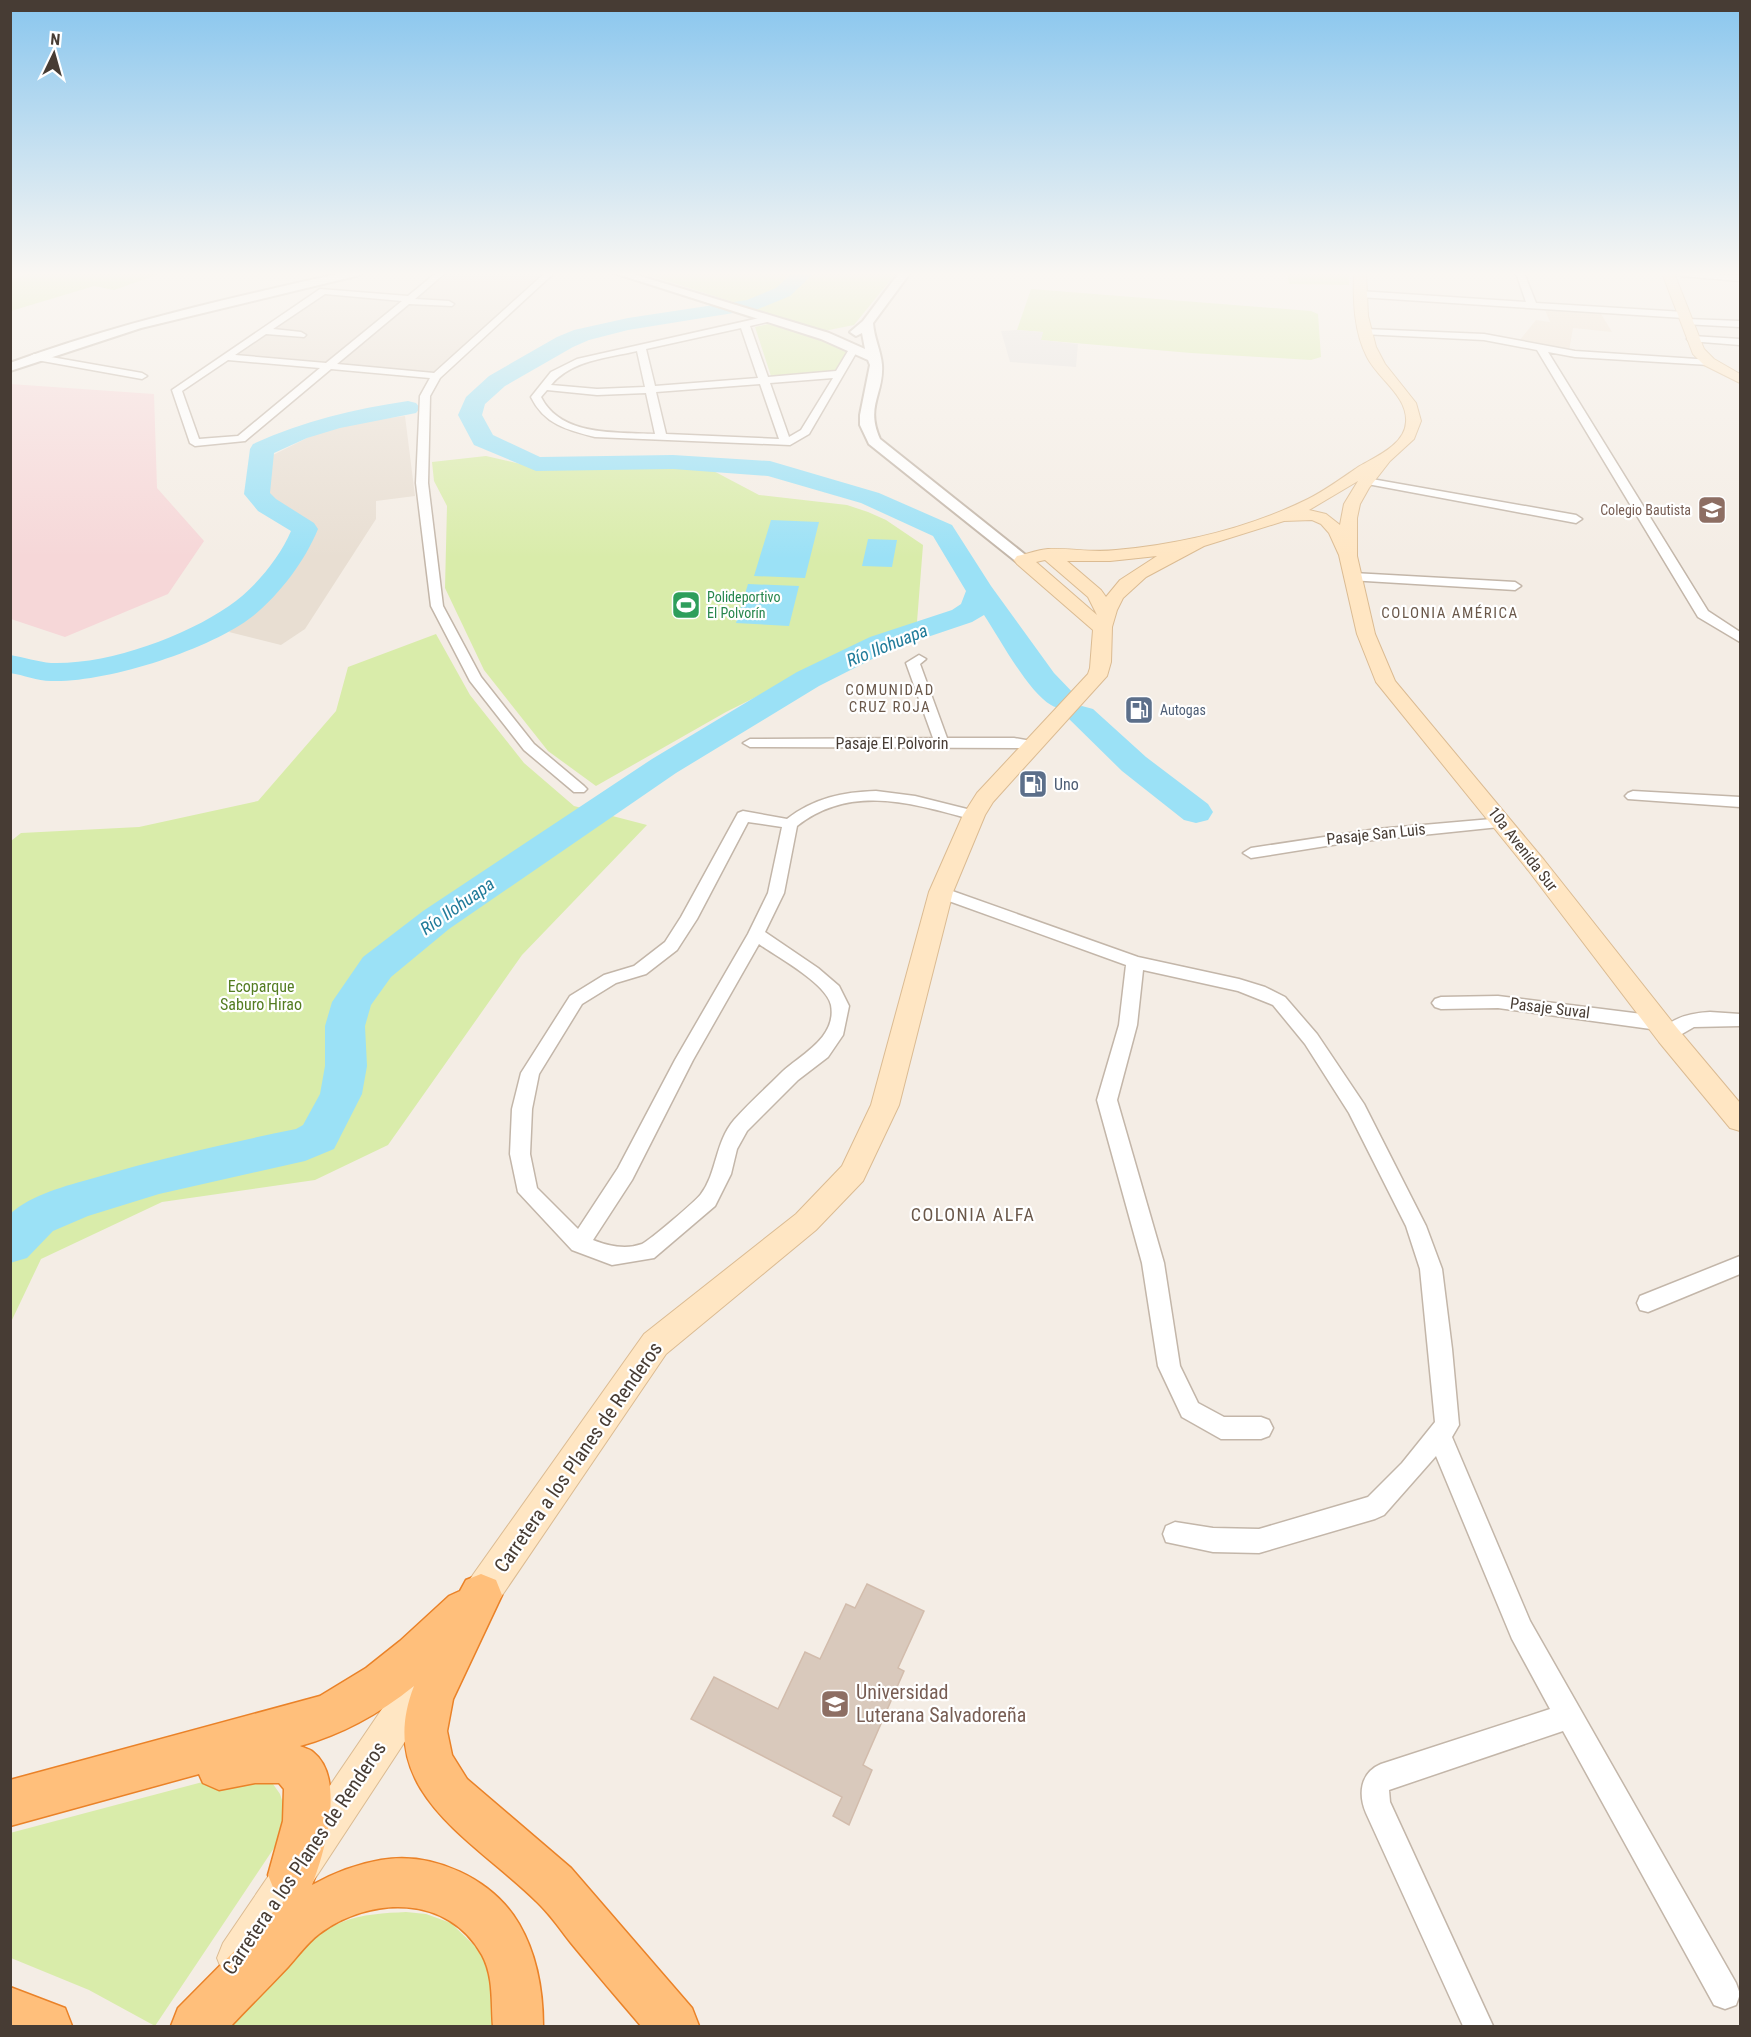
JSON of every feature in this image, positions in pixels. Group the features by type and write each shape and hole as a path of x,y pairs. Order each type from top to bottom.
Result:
{"highway":[{"path":"10,1803 301,1725 346,1707 392,1677 422,1652 481,1595"},
{"path":"481,1595 455,1646 428,1710 425,1730 432,1762 441,1782 451,1795 554,1885 605,1942 674,2026"},
{"path":"10,1822 244,1760 279,1759 304,1775 309,1790 307,1824 292,1875"},
{"path":"194,2026 302,1917 346,1893 366,1886 410,1882 454,1893 486,1916 497,1932 516,1983 518,2026"},
{"path":"10,2012 47,2026"}],"main road":[{"name":"10a Avenida Sur","path":"1275,519 1327,495 1385,457 1407,439 1413,430 1413,414 1409,401 1382,368"},
{"path":"1721,368 1740,378"},
{"name":"10a Avenida Sur","path":"1348,556 1349,512 1356,495 1385,457"},
{"name":"10a Avenida Sur","path":"1275,519 1305,515 1326,520 1335,527 1348,556 1366,634 1386,682 1503,823 1663,1029 1740,1121"},
{"path":"1023,560 1049,554 1121,555 1199,542 1275,519"},
{"path":"1104,621 1127,583 1138,573 1199,542"},
{"path":"1049,554 1095,594 1104,621"},
{"path":"1023,560 1104,621"},
{"name":"Carretera a los Planes de Renderos","path":"194,2026 292,1875 481,1595 655,1344 806,1222 853,1173 885,1105 941,892 974,815 985,798 1097,676 1104,661 1104,621"}],"street":[{"path":"97,368 142,376"},
{"path":"210,368 177,390 195,444 241,439 325,368"},
{"path":"349,368 436,376"},
{"path":"445,368 436,376 425,396 423,483 437,606 475,678 529,747 579,789"},
{"path":"566,368 555,374 536,397 541,409 550,419 568,427 596,434 786,443 805,432 843,368"},
{"path":"647,368 661,437"},
{"path":"761,368 786,443"},
{"path":"876,368 867,425 874,441 1023,560"},
{"path":"1553,368 1703,614 1740,638"},
{"path":"543,387 597,392 652,390 840,374"},
{"path":"1366,481 1576,519"},
{"path":"1006,545 1049,554"},
{"path":"1353,577 1515,586"},
{"path":"919,658 913,663 942,743"},
{"name":"Pasaje El Polvorin","path":"750,742 1014,742 1032,745"},
{"path":"579,1244 626,1174 684,1059 756,934 776,893 790,824 816,806 859,795 905,798 974,815"},
{"path":"1633,796 1740,801"},
{"path":"756,934 812,972 833,990 840,1006 837,1030 821,1052 791,1075 740,1126 726,1149 721,1174 708,1200 647,1252 612,1256 579,1244 528,1192 520,1154 522,1109 530,1073 576,1000 610,979 640,970 671,946 689,919 743,816 790,824"},
{"name":"Pasaje San Luis","path":"1251,852 1325,839 1503,823"},
{"path":"941,892 1135,962 1239,985 1259,991 1279,1001 1311,1039 1357,1109 1416,1226 1431,1269 1442,1349 1447,1425 1439,1436 1410,1472 1376,1507 1259,1540 1213,1540 1175,1534"},
{"path":"1135,962 1128,1025 1107,1100 1153,1263 1169,1366 1190,1410 1221,1428 1261,1428"},
{"name":"Pasaje Suval","path":"1441,1003 1498,1002 1663,1029"},
{"path":"1663,1029 1685,1021 1701,1019 1740,1020"},
{"path":"1648,1303 1740,1265"},
{"path":"1439,1436 1521,1630 1725,1994"},
{"path":"1478,2026 1376,1803 1375,1787 1381,1778 1569,1716"}],"shaded area":[{"path":"358,368 445,368 436,376"},
{"path":"10,384 154,394 157,488 204,541 168,594 65,637 11,619"},
{"path":"405,416 415,496 376,501 376,519 305,629 281,645 229,632 280,580 316,530 269,497 269,457 315,434 351,423"}],"green space":[{"path":"768,368 836,368 834,372 771,376"},
{"name":"Polideportivo El Polvorín","path":"486,456 529,466 600,468 670,464 706,467 759,495 847,505 868,512 886,520 923,545 917,622 820,665 726,712 596,786 548,751 484,670 445,588 447,506 434,481 432,462"},
{"name":"Ecoparque Saburo Hirao","path":"436,634 470,695 524,763 574,806 647,825 522,955 388,1145 315,1180 162,1202 41,1259 11,1322 11,841 21,833 139,827 258,801 336,711 348,667"},
{"path":"229,1775 265,1778 273,1784 280,1794 286,1812 282,1836 155,2026 89,1990 11,1958 10,1833"},
{"path":"406,1912 426,1914 451,1923 488,1959 506,2012 504,2026 233,2026 280,1966 325,1930 357,1917"}],"water":[{"path":"771,520 819,522 805,578 754,576"},
{"path":"868,539 897,540 892,567 862,566"},
{"path":"748,584 799,586 789,626 736,623"}],"building":[{"name":"Universidad Luterana Salvadoreña","path":"867,1584 924,1611 898,1668 904,1671 863,1765 872,1770 849,1825 833,1816 842,1797 691,1719 714,1677 778,1709 805,1652 820,1659 846,1604 855,1608"}],"waterway":[{"path":"520,368 497,381 474,402 470,415 483,440 536,464 673,462 770,469 870,498 943,531 980,591"},
{"path":"10,664 51,672 96,668 150,654 176,644 241,611 277,573 295,549 305,529 267,505 257,494 262,449 298,433 333,422 408,408"},
{"name":"Río Ilohuapa","path":"10,1244 37,1218 75,1202 159,1176 305,1144 319,1137 341,1094 346,1066 345,1026 352,1002 377,967 436,920 664,766 808,679 881,643 962,616 974,609 980,591"},
{"path":"980,591 990,602 1043,680 1063,699"},
{"path":"1082,716 1134,764 1196,812"}],"place":[{"name":"Colegio Bautista","path":"1712,510"},
{"name":"Polideportivo El Polvorín","path":"686,605"},
{"name":"Autogas","path":"1139,710"},
{"name":"Uno","path":"1033,784"},
{"name":"Universidad Luterana Salvadoreña","path":"835,1704"}],"district":[{"name":"COLONIA AMÉRICA","path":"1450,613"},
{"name":"COMUNIDAD CRUZ ROJA","path":"890,698"},
{"name":"COLONIA ALFA","path":"973,1214"}]}
